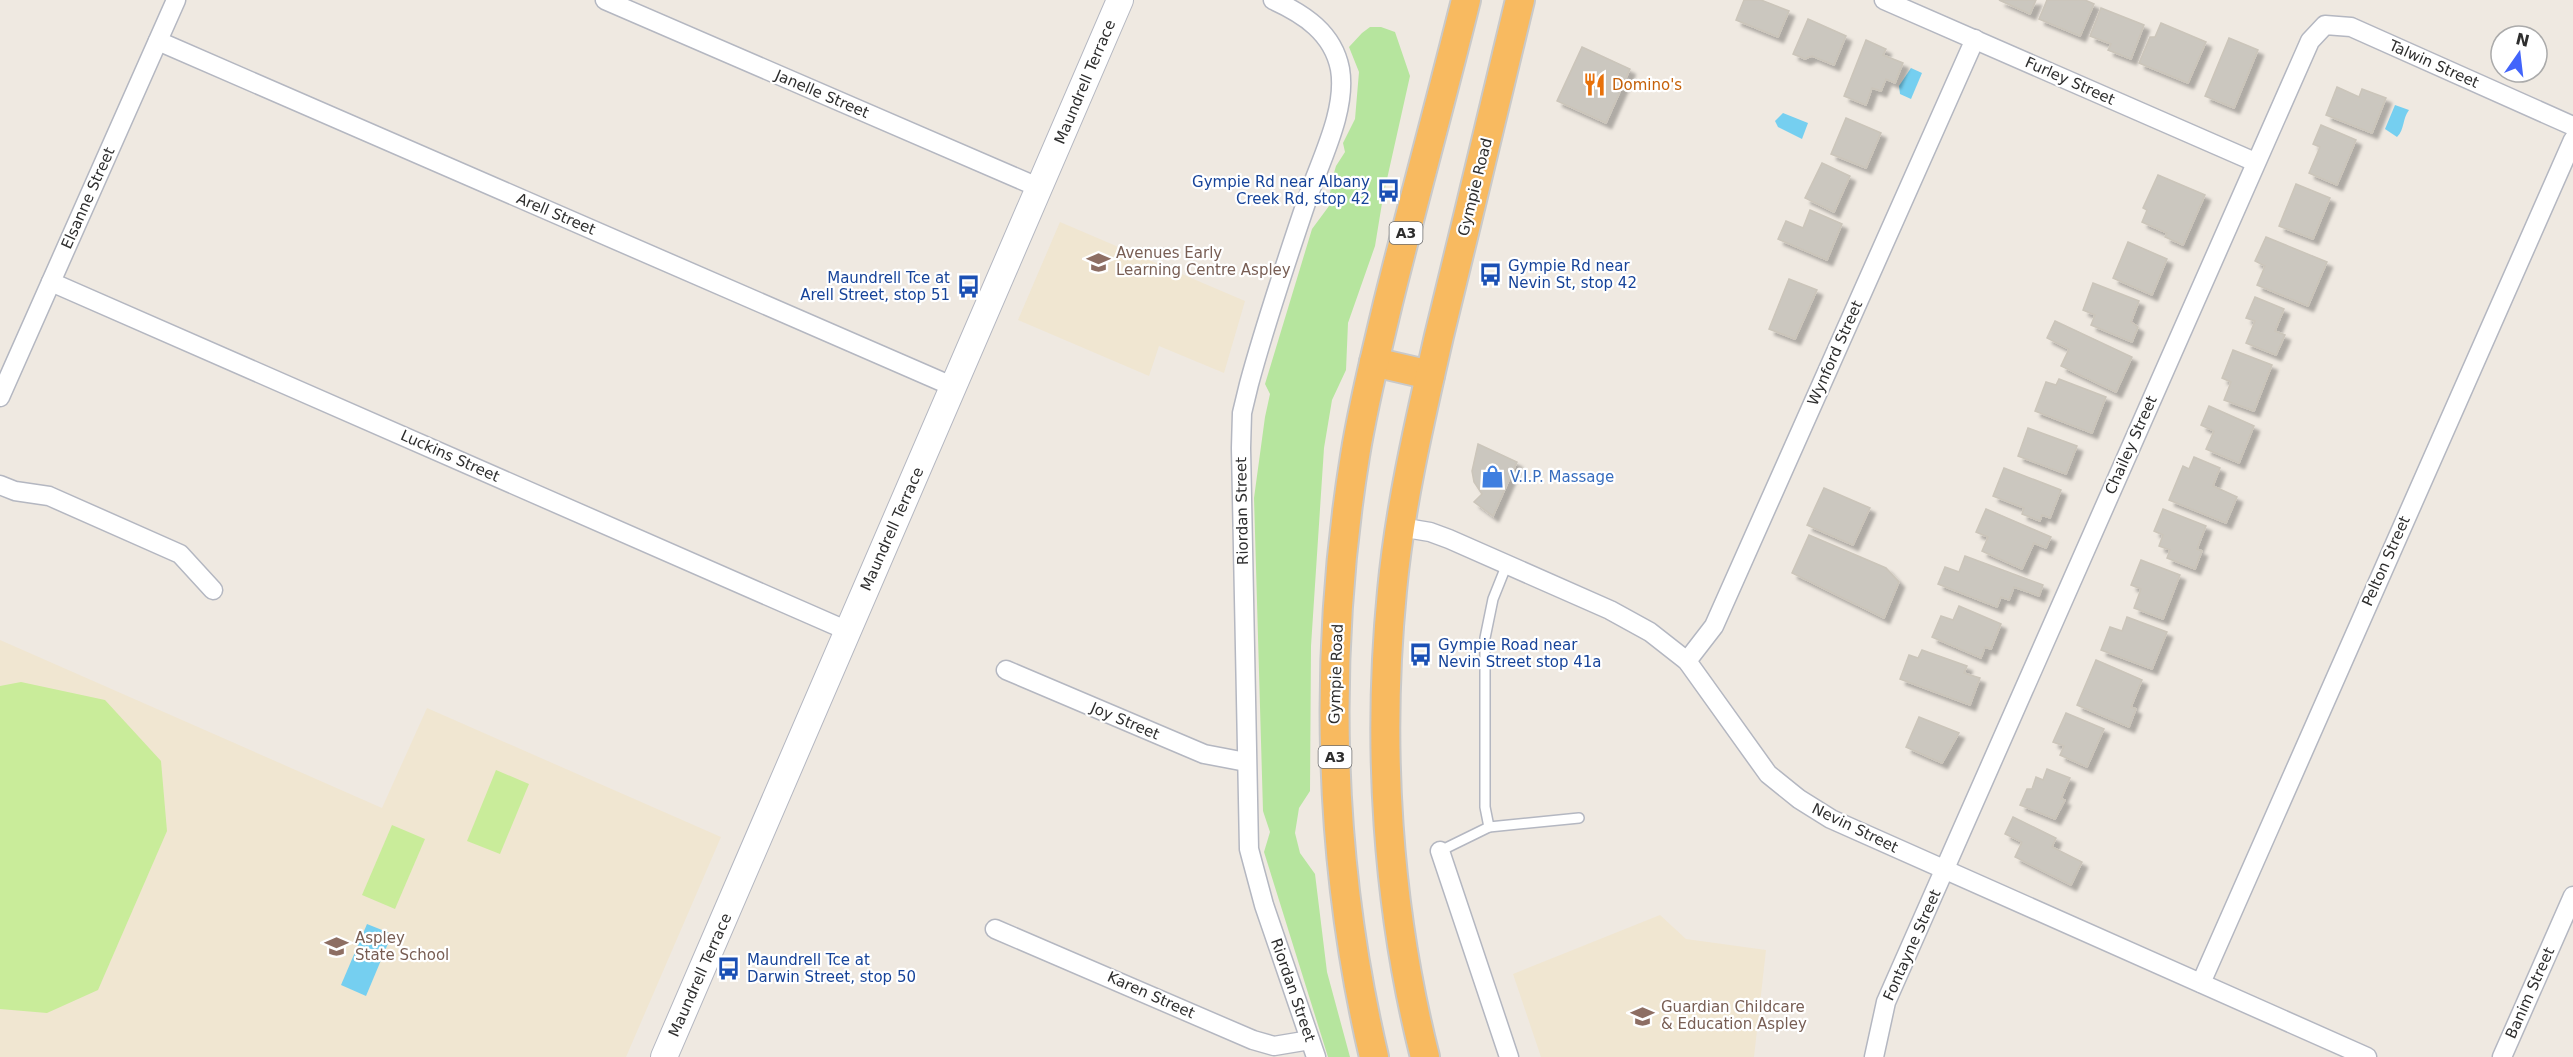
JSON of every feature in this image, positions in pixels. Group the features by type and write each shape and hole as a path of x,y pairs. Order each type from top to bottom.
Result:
{"highway":[{"name":"Gympie Road","path":"1374,1057 1350,925 1338,812 1334,746 1334,675 1345,525 1355,455 1374,362 1466,0"},
{"name":"Gympie Road","path":"1425,1057 1399,921 1387,792 1387,659 1400,527 1430,375 1520,0"},
{"path":"1374,362 1430,375"}],"main road":[{"name":"Maundrell Terrace","path":"664,1057 1120,0"}],"street":[{"name":"Elsanne Street","path":"0,397 176,0"},
{"name":"Janelle Street","path":"605,0 1040,188"},
{"name":"Riordan Street","path":"1273,0 1295,10 1318,27 1335,54 1341,84 1331,129 1262,335 1242,413 1240,448 1247,821 1253,869 1313,1049"},
{"name":"Furley Street","path":"1884,0 2255,162"},
{"name":"Talwin Street","path":"2325,25 2351,27 2573,126"},
{"name":"Chailey Street","path":"1945,870 2255,162 2310,41 2325,25"},
{"name":"Wynford Street","path":"1687,662 1714,626 1975,39"},
{"name":"Arell Street","path":"158,41 954,387"},
{"name":"Pelton Street","path":"2201,983 2573,140"},
{"name":"Luckins Street","path":"51,282 848,631"},
{"path":"0,485 15,491 49,496 180,554 213,590"},
{"name":"Nevin Street","path":"1400,527 1430,532 1507,564 1610,610 1650,632 1687,662 1768,774 1831,819 2367,1057"},
{"name":"Joy Street","path":"1006,670 1204,754 1246,762"},
{"path":"1440,851 1509,1057"},
{"name":"Fontayne Street","path":"1874,1057 1886,1002 1945,870"},
{"name":"Banim Street","path":"2502,1057 2573,896"},
{"name":"Karen Street","path":"994,929 1253,1040 1274,1046 1313,1049"}],"lane":[{"path":"1489,827 1485,807 1485,638 1493,599 1507,564"},
{"path":"1440,851 1489,827 1579,818"}],"shaded area":[{"name":"Avenues Early Learning Centre Aspley","path":"1060,222 1245,301 1224,373 1159,346 1149,376 1018,320"},
{"name":"Aspley State School","path":"0,640 382,808 427,708 721,837 626,1057 0,1057"},
{"name":"Guardian Childcare & Education Aspley","path":"1660,915 1686,939 1766,950 1754,1057 1541,1057 1513,974"}],"green space":[{"path":"1370,27 1381,27 1395,32 1410,76 1383,197 1375,246 1348,323 1346,370 1332,400 1324,448 1311,646 1310,791 1299,808 1295,833 1300,853 1315,874 1327,972 1350,1057 1328,1057 1264,852 1270,832 1263,811 1254,498 1270,394 1265,384 1312,229 1329,206 1331,183 1336,166 1345,152 1343,143 1355,119 1359,72 1349,47"},
{"path":"21,682 105,700 161,761 167,831 98,990 47,1013 0,1009 0,686"},
{"path":"496,770 529,784 500,854 467,841"},
{"path":"392,825 425,839 395,909 362,895"}],"water":[{"path":"1911,68 1922,73 1911,99 1900,94 1899,86"},
{"path":"2395,105 2409,110 2397,137 2385,129"},
{"path":"1783,113 1808,123 1802,139 1778,127 1775,121"},
{"path":"367,924 392,934 366,996 341,985"}],"building":[{"path":"1744,0 1761,0 1789,11 1778,37 1736,20"},
{"path":"1999,0 2036,0 2030,14"},
{"path":"2047,0 2085,0 2094,4 2080,36 2039,19"},
{"path":"2101,8 2144,25 2131,59 2108,50 2111,44 2090,36"},
{"path":"1808,19 1846,36 1834,65 1812,56 1805,59 1793,54"},
{"path":"2161,23 2206,42 2188,83 2139,63 2150,37 2155,37"},
{"path":"2229,38 2258,50 2234,108 2205,96"},
{"path":"1866,40 1886,49 1883,55 1903,63 1895,83 1886,79 1881,91 1872,88 1866,105 1844,96"},
{"name":"Domino's","path":"1582,47 1630,69 1606,123 1557,101"},
{"path":"2337,87 2359,97 2362,89 2386,98 2372,133 2326,115"},
{"path":"1846,118 1881,133 1866,168 1831,154"},
{"path":"2321,125 2356,140 2337,185 2309,173 2320,147 2313,144"},
{"path":"1822,163 1850,176 1834,212 1805,198"},
{"path":"2158,175 2205,195 2183,245 2165,237 2167,233 2142,222 2147,210 2143,208"},
{"path":"2296,184 2330,198 2313,239 2279,226"},
{"path":"1810,210 1842,224 1827,260 1778,239 1786,221 1803,228"},
{"path":"2266,237 2327,262 2308,306 2257,285 2265,266 2255,261"},
{"path":"2128,242 2167,259 2152,295 2113,278"},
{"path":"1789,279 1817,290 1795,339 1769,329"},
{"path":"2093,283 2139,301 2131,322 2138,327 2132,342 2091,325 2095,315 2083,310"},
{"path":"2255,297 2284,309 2275,331 2285,335 2276,355 2246,343 2255,321 2246,318"},
{"path":"2055,321 2132,357 2116,392 2061,366 2069,349 2047,338"},
{"path":"2233,350 2272,365 2254,411 2224,400 2231,382 2222,378"},
{"path":"2059,379 2106,397 2092,433 2035,411 2046,382 2056,385"},
{"path":"2209,406 2254,426 2239,463 2206,449 2214,431 2201,425"},
{"path":"2028,428 2077,446 2066,474 2018,456"},
{"name":"V.I.P. Massage","path":"1478,444 1517,462 1493,516 1474,502 1482,494 1474,482 1472,471"},
{"path":"2194,457 2220,468 2213,486 2237,497 2226,523 2169,500 2183,466 2189,469"},
{"path":"2004,468 2061,490 2050,518 2042,515 2040,521 2022,514 2024,508 1993,496"},
{"path":"1824,488 1870,508 1853,545 1807,525"},
{"path":"1986,509 2051,537 2046,548 2034,543 2022,569 1982,551 1988,537 1976,532"},
{"path":"2163,509 2206,526 2197,549 2202,551 2195,569 2167,558 2170,550 2159,546 2163,535 2154,531"},
{"path":"1809,535 1886,568 1899,582 1884,618 1792,573"},
{"path":"1965,556 2043,585 2039,596 2014,587 2009,600 2001,597 1997,607 1938,584 1945,567 1959,572"},
{"path":"2141,560 2180,575 2163,619 2134,608 2141,589 2131,585"},
{"path":"1959,606 2001,624 1991,649 1985,647 1981,658 1932,637 1941,616 1953,620"},
{"path":"2127,617 2167,632 2152,669 2101,650 2110,627 2122,631"},
{"path":"1922,650 1967,666 1964,673 1980,678 1970,705 1900,679 1909,655 1918,658"},
{"path":"2096,660 2142,680 2131,707 2136,709 2129,727 2077,705"},
{"path":"2066,713 2104,729 2087,767 2060,755 2064,746 2053,742"},
{"path":"1919,717 1959,733 1942,763 1906,747"},
{"path":"2047,769 2070,778 2061,799 2065,800 2055,819 2020,805 2027,789 2032,789 2036,777 2043,780"},
{"path":"2013,817 2056,838 2052,847 2082,862 2071,885 2015,857 2022,842 2005,834"}],"place":[{"name":"Domino's","path":"1594,85"},
{"name":"Gympie Rd near Albany Creek Rd, stop 42","path":"1388,191"},
{"name":"Avenues Early Learning Centre Aspley","path":"1098,262"},
{"name":"Gympie Rd near Nevin St, stop 42","path":"1490,275"},
{"name":"Maundrell Tce at Arell Street, stop 51","path":"968,287"},
{"name":"V.I.P. Massage","path":"1492,477"},
{"name":"Gympie Road near Nevin Street stop 41a","path":"1420,654"},
{"name":"Aspley State School","path":"337,947"},
{"name":"Maundrell Tce at Darwin Street, stop 50","path":"729,969"},
{"name":"Guardian Childcare & Education Aspley","path":"1643,1016"}]}
